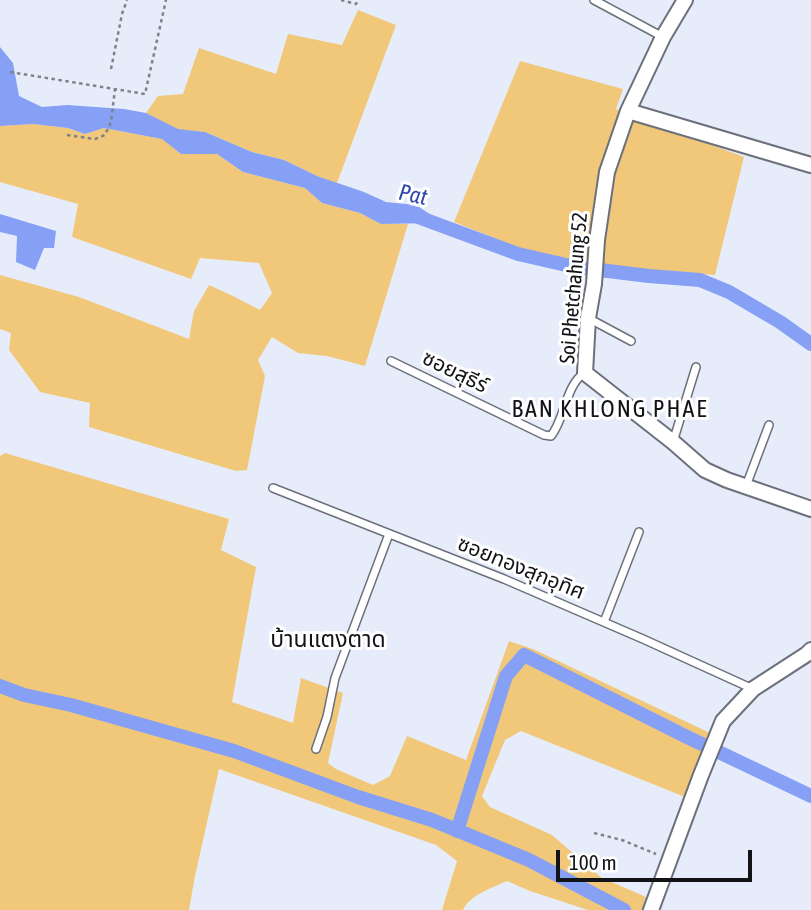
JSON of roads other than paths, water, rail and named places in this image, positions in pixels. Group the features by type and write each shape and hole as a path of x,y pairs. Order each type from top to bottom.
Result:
{"street":[{"name":"Soi Phetchahung 52","path":"685,0 663,37 628,111 607,172 588,318 585,373 705,470 811,509"},
{"path":"628,111 811,165"},
{"path":"652,906 722,722 753,689 811,650"}],"lane":[{"path":"594,0 663,37"},
{"path":"588,318 631,341"},
{"name":"ซอยสุธีร์","path":"391,361 551,436 576,378 585,373"},
{"path":"673,442 696,367"},
{"path":"746,486 769,425"},
{"name":"ซอยทองสุกอุทิศ","path":"273,488 504,579 753,689"},
{"path":"604,622 639,532"},
{"path":"316,749 327,717 335,678 389,534"}],"water":[{"path":"0,47 13,63 19,96 42,107 67,105 146,113 178,129 205,132 252,152 284,160 317,176 386,202 416,205 431,215 435,223 381,224 360,213 322,203 305,188 243,172 217,154 181,154 162,139 104,128 85,134 68,128 33,124 0,126"},
{"path":"0,214 56,231 54,248 44,248 35,270 16,262 17,236 0,232"}],"waterway":[{"name":"Pat","path":"418,217 518,254 575,267 700,280 729,292 811,344"},
{"path":"457,831 506,676 524,655 811,796"},
{"path":"0,686 24,695 71,705 234,751 358,797 432,820 529,860 624,910"}],"district":[{"name":"BAN KHLONG PHAE","path":"610,409"},
{"name":"บ้านแตงตาด","path":"328,640"}]}
